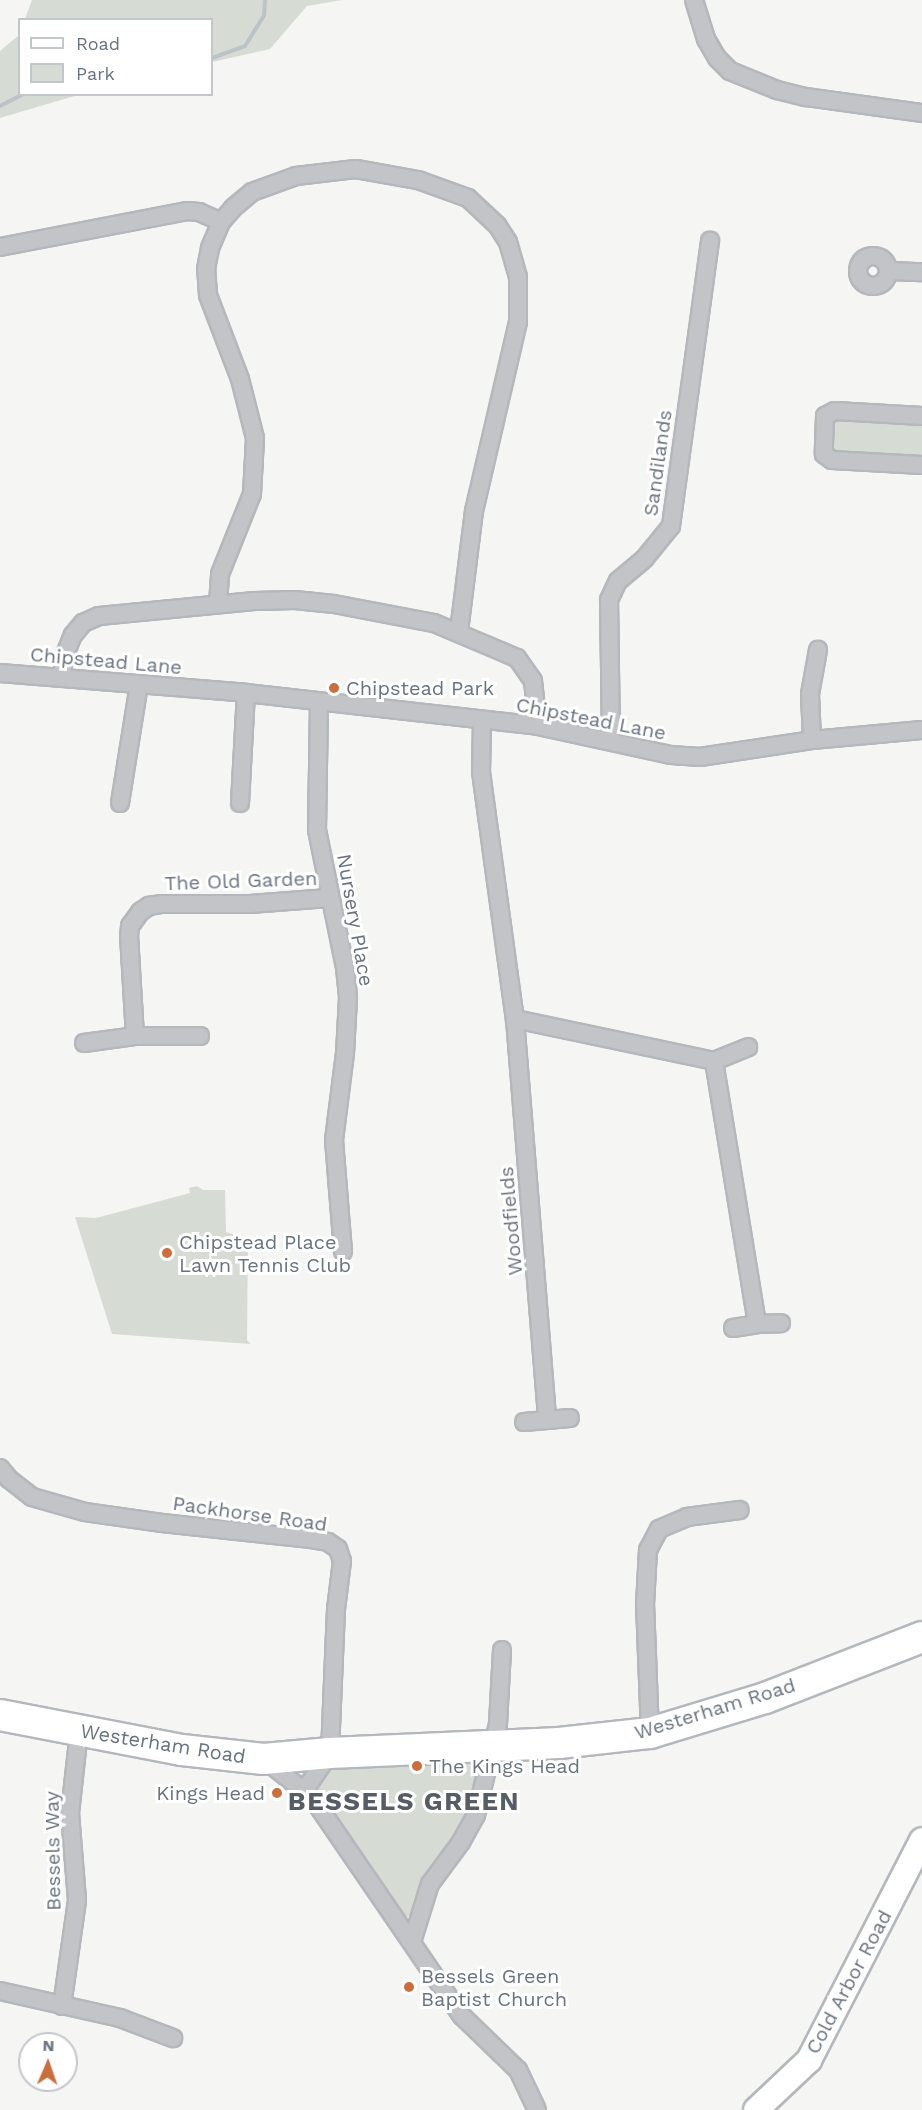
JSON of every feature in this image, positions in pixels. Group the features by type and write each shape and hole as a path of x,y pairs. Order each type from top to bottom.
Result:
{"highway":[{"name":"Westerham Road","path":"0,1715 182,1750 264,1760 330,1753 559,1743 650,1733 765,1698 922,1637"}],"main road":[{"name":"Cold Arbor Road","path":"756,2110 809,2060 922,1840"}],"street":[{"path":"694,0 706,39 717,58 730,71 777,90 806,97 922,113"},
{"path":"218,604 220,574 252,494 255,459 251,415 206,281 206,258 221,222 252,192 271,184 325,171 356,170 418,180 468,198 497,225 508,242 518,277 518,322 474,511 459,632"},
{"path":"0,247 188,212 198,212 221,222"},
{"name":"Sandilands","path":"611,741 609,600 618,581 645,558 671,526 710,241"},
{"path":"889,271 922,272"},
{"path":"922,416 835,411 825,416 824,454 832,460 922,465"},
{"path":"62,678 68,645 83,623 99,616 218,604 295,600 334,604 434,622 517,658 533,681 538,726"},
{"path":"812,740 810,694 818,650"},
{"name":"Chipstead Lane","path":"0,673 246,693 538,726 670,755 700,757 812,740 922,730"},
{"path":"120,803 139,685"},
{"path":"240,803 246,693"},
{"name":"Nursery Place","path":"319,703 317,830 345,968 348,998 345,1053 334,1140 343,1252"},
{"name":"Woodfields","path":"482,721 481,772 515,1019 547,1420"},
{"name":"The Old Garden","path":"135,1036 129,936 130,926 140,912 149,906 162,904 250,904 329,898"},
{"path":"515,1019 714,1061 748,1047"},
{"path":"84,1043 135,1036 200,1036"},
{"path":"714,1061 757,1324"},
{"path":"733,1328 781,1323"},
{"path":"524,1422 570,1418"},
{"name":"Packhorse Road","path":"0,1468 9,1479 32,1497 85,1512 311,1539 328,1542 338,1549 342,1561 336,1609 330,1753"},
{"path":"650,1733 645,1605 648,1550 660,1529 687,1517 740,1510"},
{"path":"412,1942 430,1884 461,1842 476,1815 498,1724 502,1650"},
{"name":"Bessels Way","path":"62,2006 78,1900 70,1813 79,1731"},
{"path":"304,1791 330,1753"},
{"path":"264,1760 304,1791 318,1806 462,2016 518,2070 537,2110"},
{"path":"0,1991 120,2018 173,2038"}],"green space":[{"path":"32,0 342,0 307,6 270,49 213,62 213,18 25,18"},
{"path":"18,36 18,96 75,96 0,118 0,51"},
{"path":"832,419 922,424 922,456 830,451"},
{"name":"Chipstead Place Lawn Tennis Club","path":"197,1186 203,1190 225,1190 226,1232 248,1239 247,1340 251,1344 112,1334 75,1217 96,1218 190,1193 189,1188"},
{"name":"BESSELS GREEN","path":"482,1755 468,1814 415,1913 407,1917 400,1912 318,1794 316,1785 326,1767"}],"waterway":[{"path":"213,58 245,46 264,15 265,0"},
{"path":"0,106 20,96"}],"place":[{"name":"Chipstead Park","path":"334,688"},
{"name":"Chipstead Place Lawn Tennis Club","path":"167,1253"},
{"name":"The Kings Head","path":"417,1766"},
{"name":"Kings Head","path":"277,1793"},
{"name":"Bessels Green Baptist Church","path":"409,1987"}],"district":[{"name":"BESSELS GREEN","path":"404,1802"}]}
